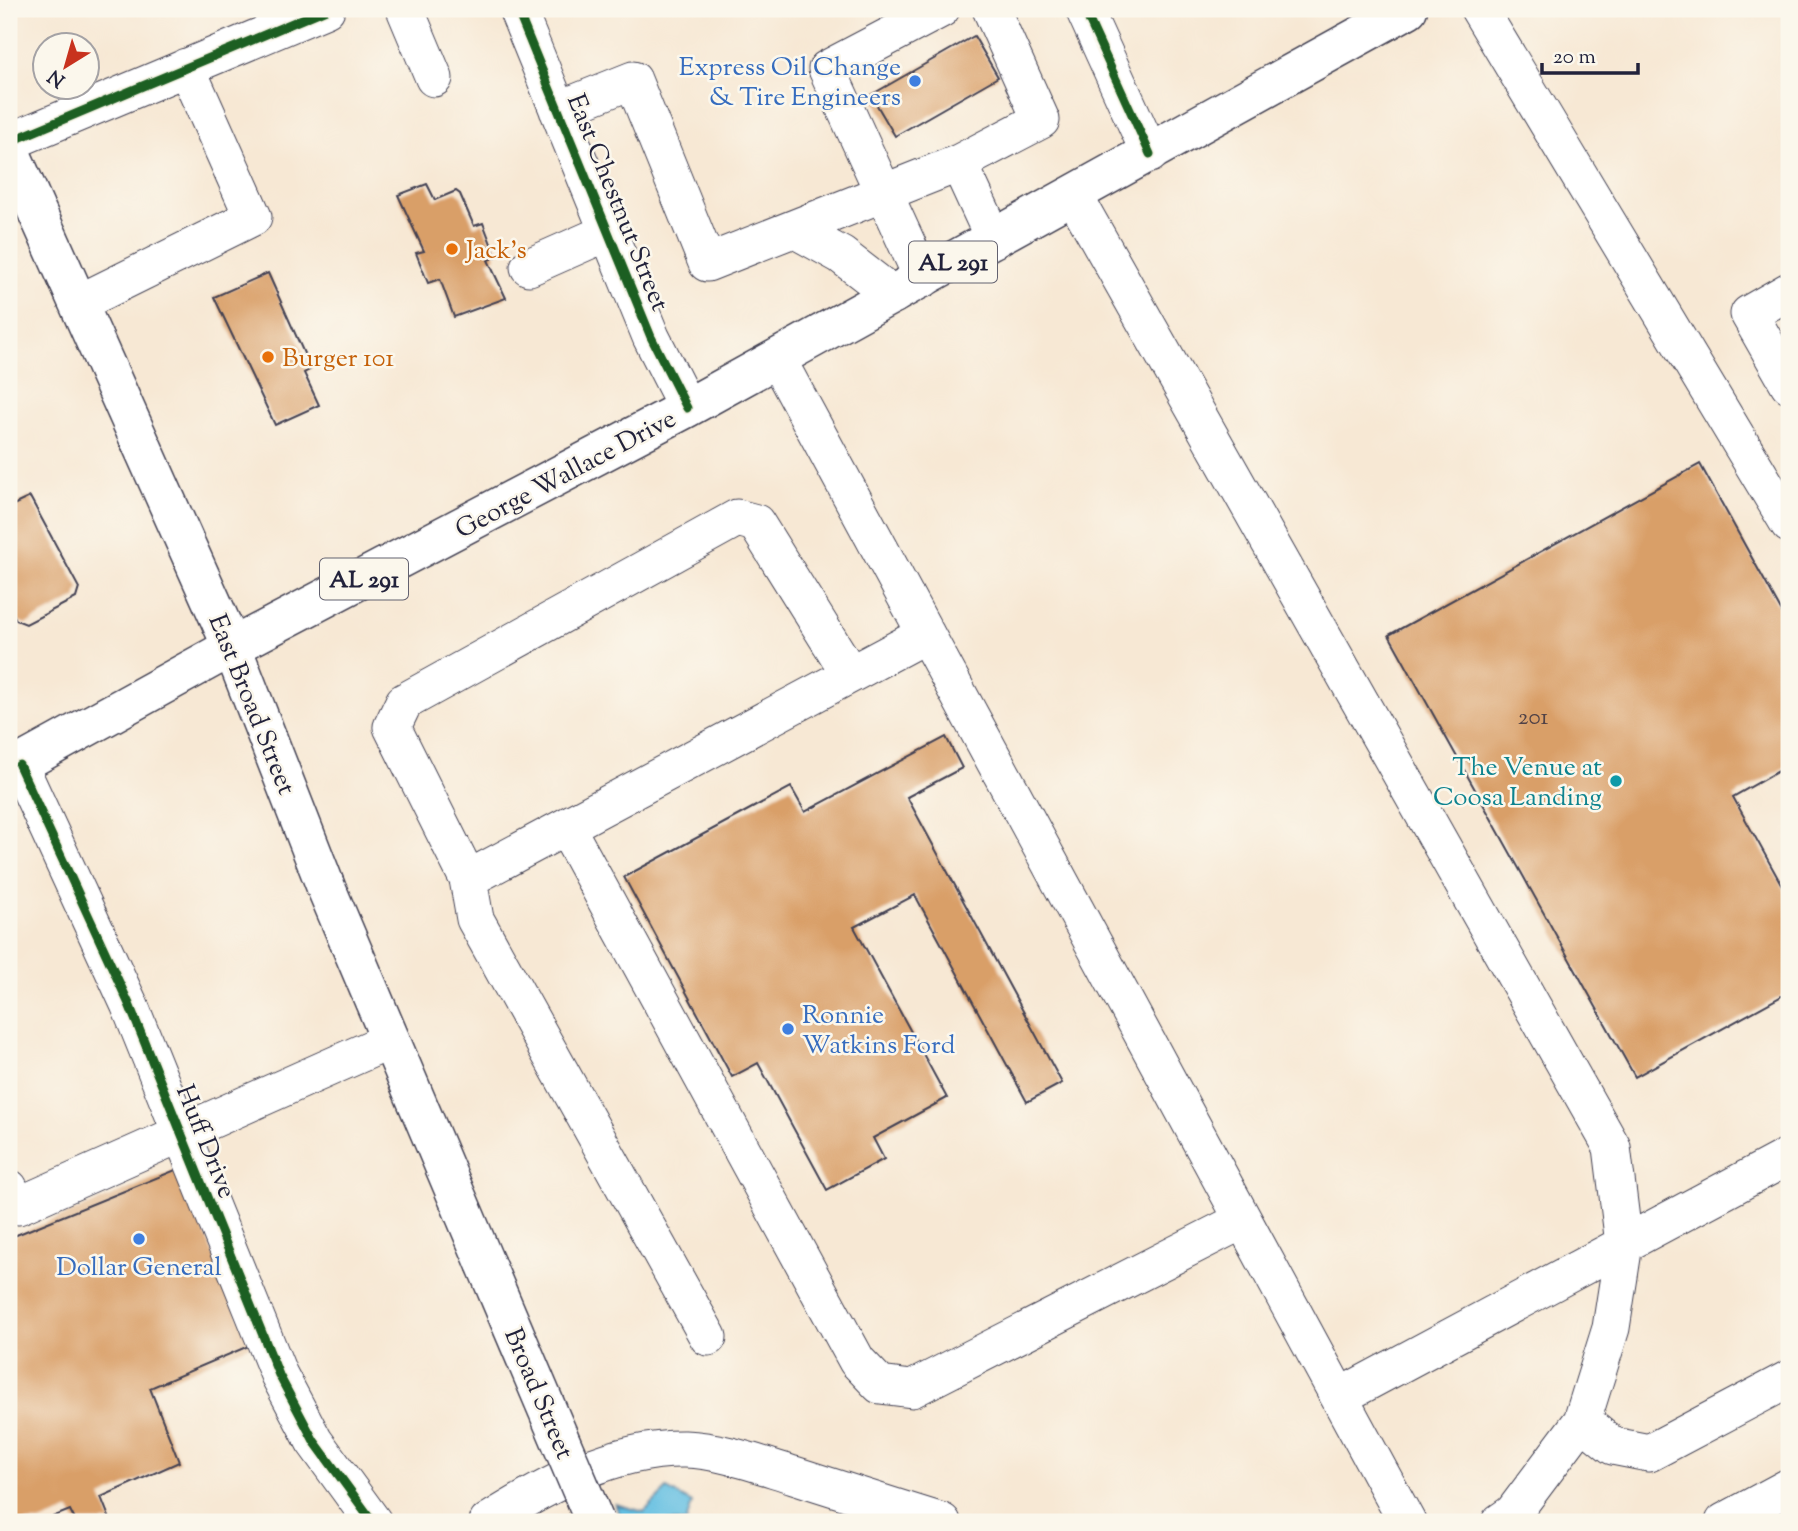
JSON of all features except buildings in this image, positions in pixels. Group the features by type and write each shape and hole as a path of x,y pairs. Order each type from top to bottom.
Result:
{"main road":[{"name":"George Wallace Drive","path":"232,647 687,408 1408,9"},
{"name":"East Broad Street","path":"9,149 232,647 327,890 485,1263"},
{"name":"AL 291","path":"14,768 232,647"},
{"name":"Broad Street","path":"485,1263 595,1522"}],"street":[{"path":"9,142 326,9"},
{"path":"405,9 434,78"},
{"name":"East Chestnut Street","path":"517,9 651,337 687,408"},
{"path":"908,287 883,193 827,69 941,9"},
{"path":"558,110 633,80 707,263 959,163 1041,120 990,9"},
{"path":"1084,9 1150,154"},
{"path":"1479,9 1789,524"},
{"path":"79,303 253,217 186,67"},
{"path":"959,163 994,239"},
{"path":"1074,196 1612,1147 1624,1244 1611,1328 1582,1421 1513,1513 1500,1522"},
{"path":"794,229 908,287"},
{"path":"529,267 608,232"},
{"path":"1789,291 1749,314 1789,384"},
{"path":"777,359 1407,1522"},
{"path":"708,1337 475,919 468,879 392,727 404,702 737,518 756,523 850,674"},
{"path":"468,879 926,634"},
{"name":"Huff Drive","path":"14,768 129,1004 279,1375 314,1441 373,1522"},
{"path":"566,827 857,1361 880,1385 912,1390 1243,1220"},
{"path":"12,1201 181,1132 391,1040"},
{"path":"1339,1397 1789,1156"},
{"path":"1582,1421 1613,1446 1649,1453 1789,1380"},
{"path":"488,1522 536,1491 597,1465 639,1453 687,1449 754,1462 942,1522"},
{"path":"1724,1522 1789,1487"}],"water":[{"path":"667,1489 692,1503 686,1522 623,1522 615,1504 644,1512"}],"cycle path":[{"path":"9,142 326,9"},
{"path":"517,9 651,337 687,408"},
{"path":"1084,9 1150,154"},
{"path":"19,765 129,1004 279,1375 314,1441 373,1522"}],"place":[{"name":"Express Oil Change & Tire Engineers","path":"915,81"},
{"name":"Jack's","path":"452,249"},
{"name":"Burger 101","path":"268,357"},
{"name":"The Venue at Coosa Landing","path":"1616,781"},
{"name":"Ronnie Watkins Ford","path":"788,1029"},
{"name":"Dollar General","path":"139,1239"}]}
